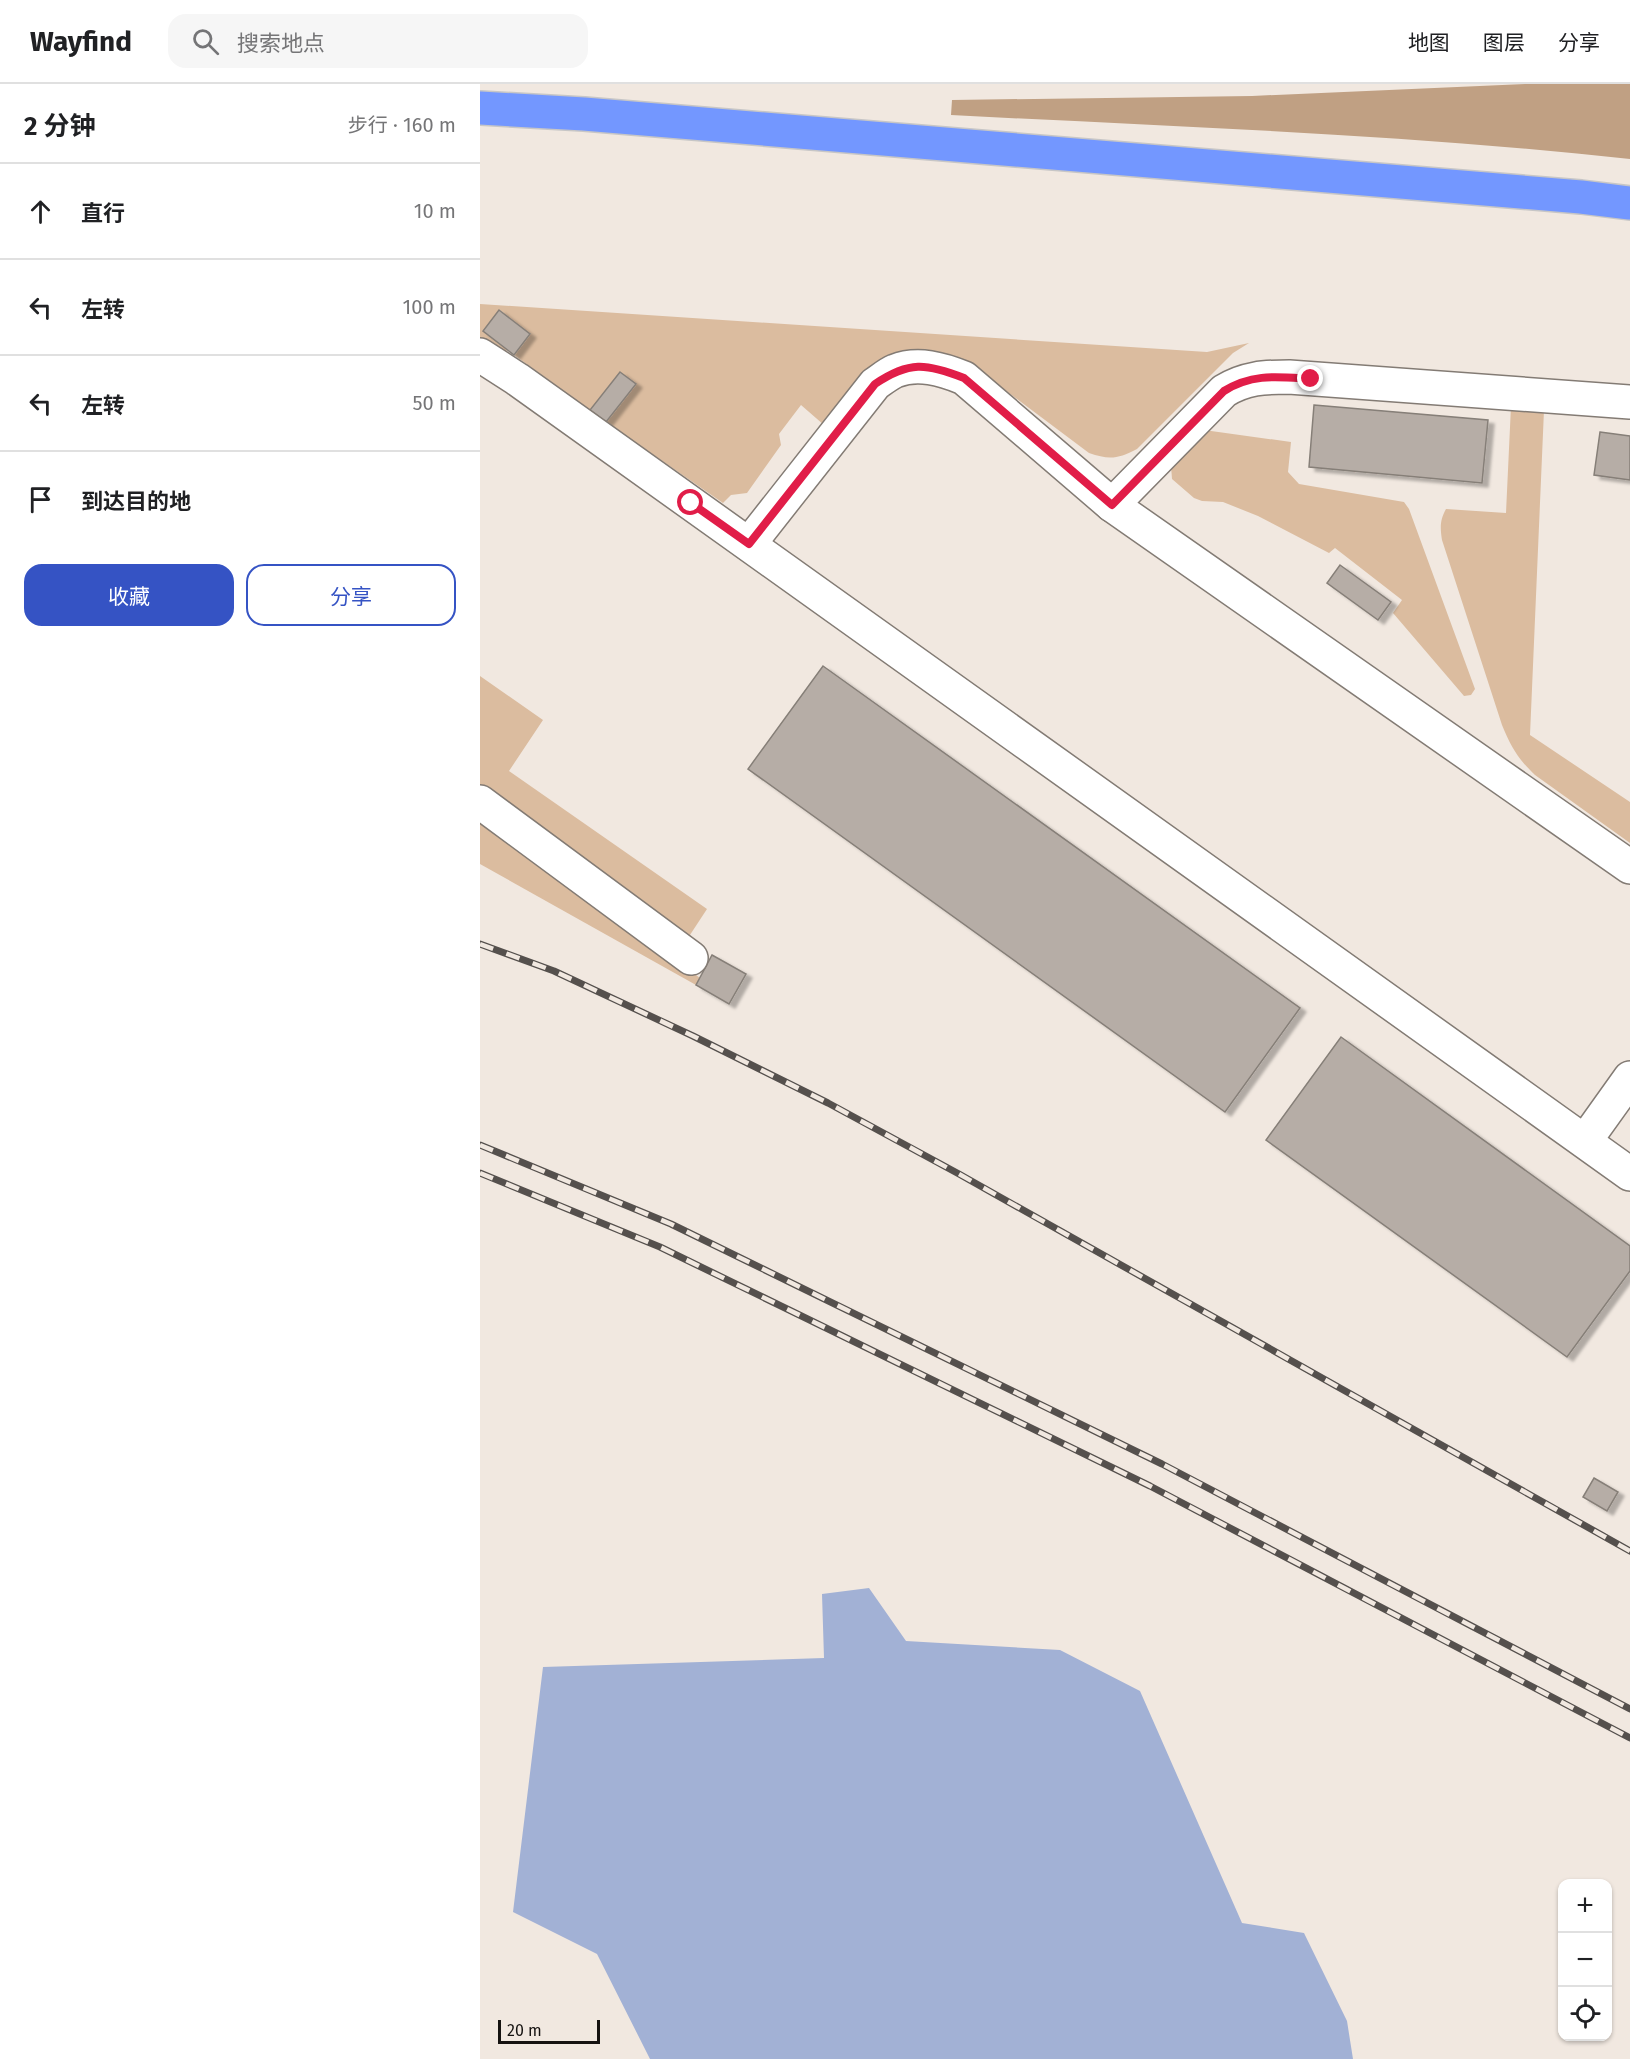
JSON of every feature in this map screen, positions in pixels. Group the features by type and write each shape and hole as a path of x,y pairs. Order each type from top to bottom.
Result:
{"highway":[{"path":"480,108 596,115 1581,197 1630,203"}],"lane":[{"path":"480,355 749,544 1630,1174"},
{"path":"749,544 875,384 894,371 917,366 942,369 964,378 1112,505 1630,867"},
{"path":"1112,505 1224,391 1238,382 1254,378 1288,377 1630,402"},
{"path":"480,802 691,958"},
{"path":"1585,1142 1630,1078"}],"shaded area":[{"path":"1525,84 1630,84 1630,159 1375,137 951,115 952,100 1252,96"},
{"path":"480,304 1207,352 1249,343 1233,353 1137,449 1113,457 1102,457 1089,453 977,369 952,356 910,350 889,357 824,425 801,405 779,434 781,445 747,493 731,495 723,503 606,422 636,384 620,372 590,410 514,355 530,334 500,310 508,349 501,357 480,343"},
{"path":"1511,406 1544,410 1530,735 1630,802 1630,843 1535,775 1516,752 1502,725 1442,540 1441,524 1446,509 1506,513"},
{"path":"1204,430 1291,442 1288,472 1299,484 1404,502 1409,509 1475,689 1471,695 1464,696 1393,613 1402,600 1335,548 1329,553 1258,516 1223,502 1202,501 1194,498 1172,479 1171,466"},
{"path":"480,676 543,720 509,771 707,909 686,941 480,790"},
{"path":"480,814 700,978 696,985 480,864"}],"water":[{"path":"869,1588 906,1641 1060,1650 1140,1691 1242,1923 1304,1933 1347,2021 1353,2059 650,2059 597,1954 513,1912 543,1667 824,1658 822,1594"}],"building":[{"path":"499,310 530,334 514,355 483,331"},
{"path":"620,372 636,384 606,422 590,410"},
{"path":"1314,405 1488,420 1482,483 1309,467"},
{"path":"1600,432 1630,436 1630,480 1594,475"},
{"path":"1340,565 1391,602 1378,620 1327,583"},
{"path":"823,666 1300,1008 1225,1112 748,769"},
{"path":"712,955 746,974 729,1004 696,985"},
{"path":"1341,1037 1630,1246 1630,1271 1567,1357 1266,1140"},
{"path":"1594,1478 1618,1492 1607,1511 1583,1497"}],"railway":[{"path":"480,944 554,971 828,1103 959,1174 1630,1551"},
{"path":"480,1145 671,1224 1162,1464 1630,1709"},
{"path":"480,1173 660,1247 1150,1486 1630,1738"}],"route":[{"path":"691,503 749,544 875,384 894,371 917,366 942,369 964,378 1112,505 1224,391 1238,382 1272,377 1311,379"}]}
